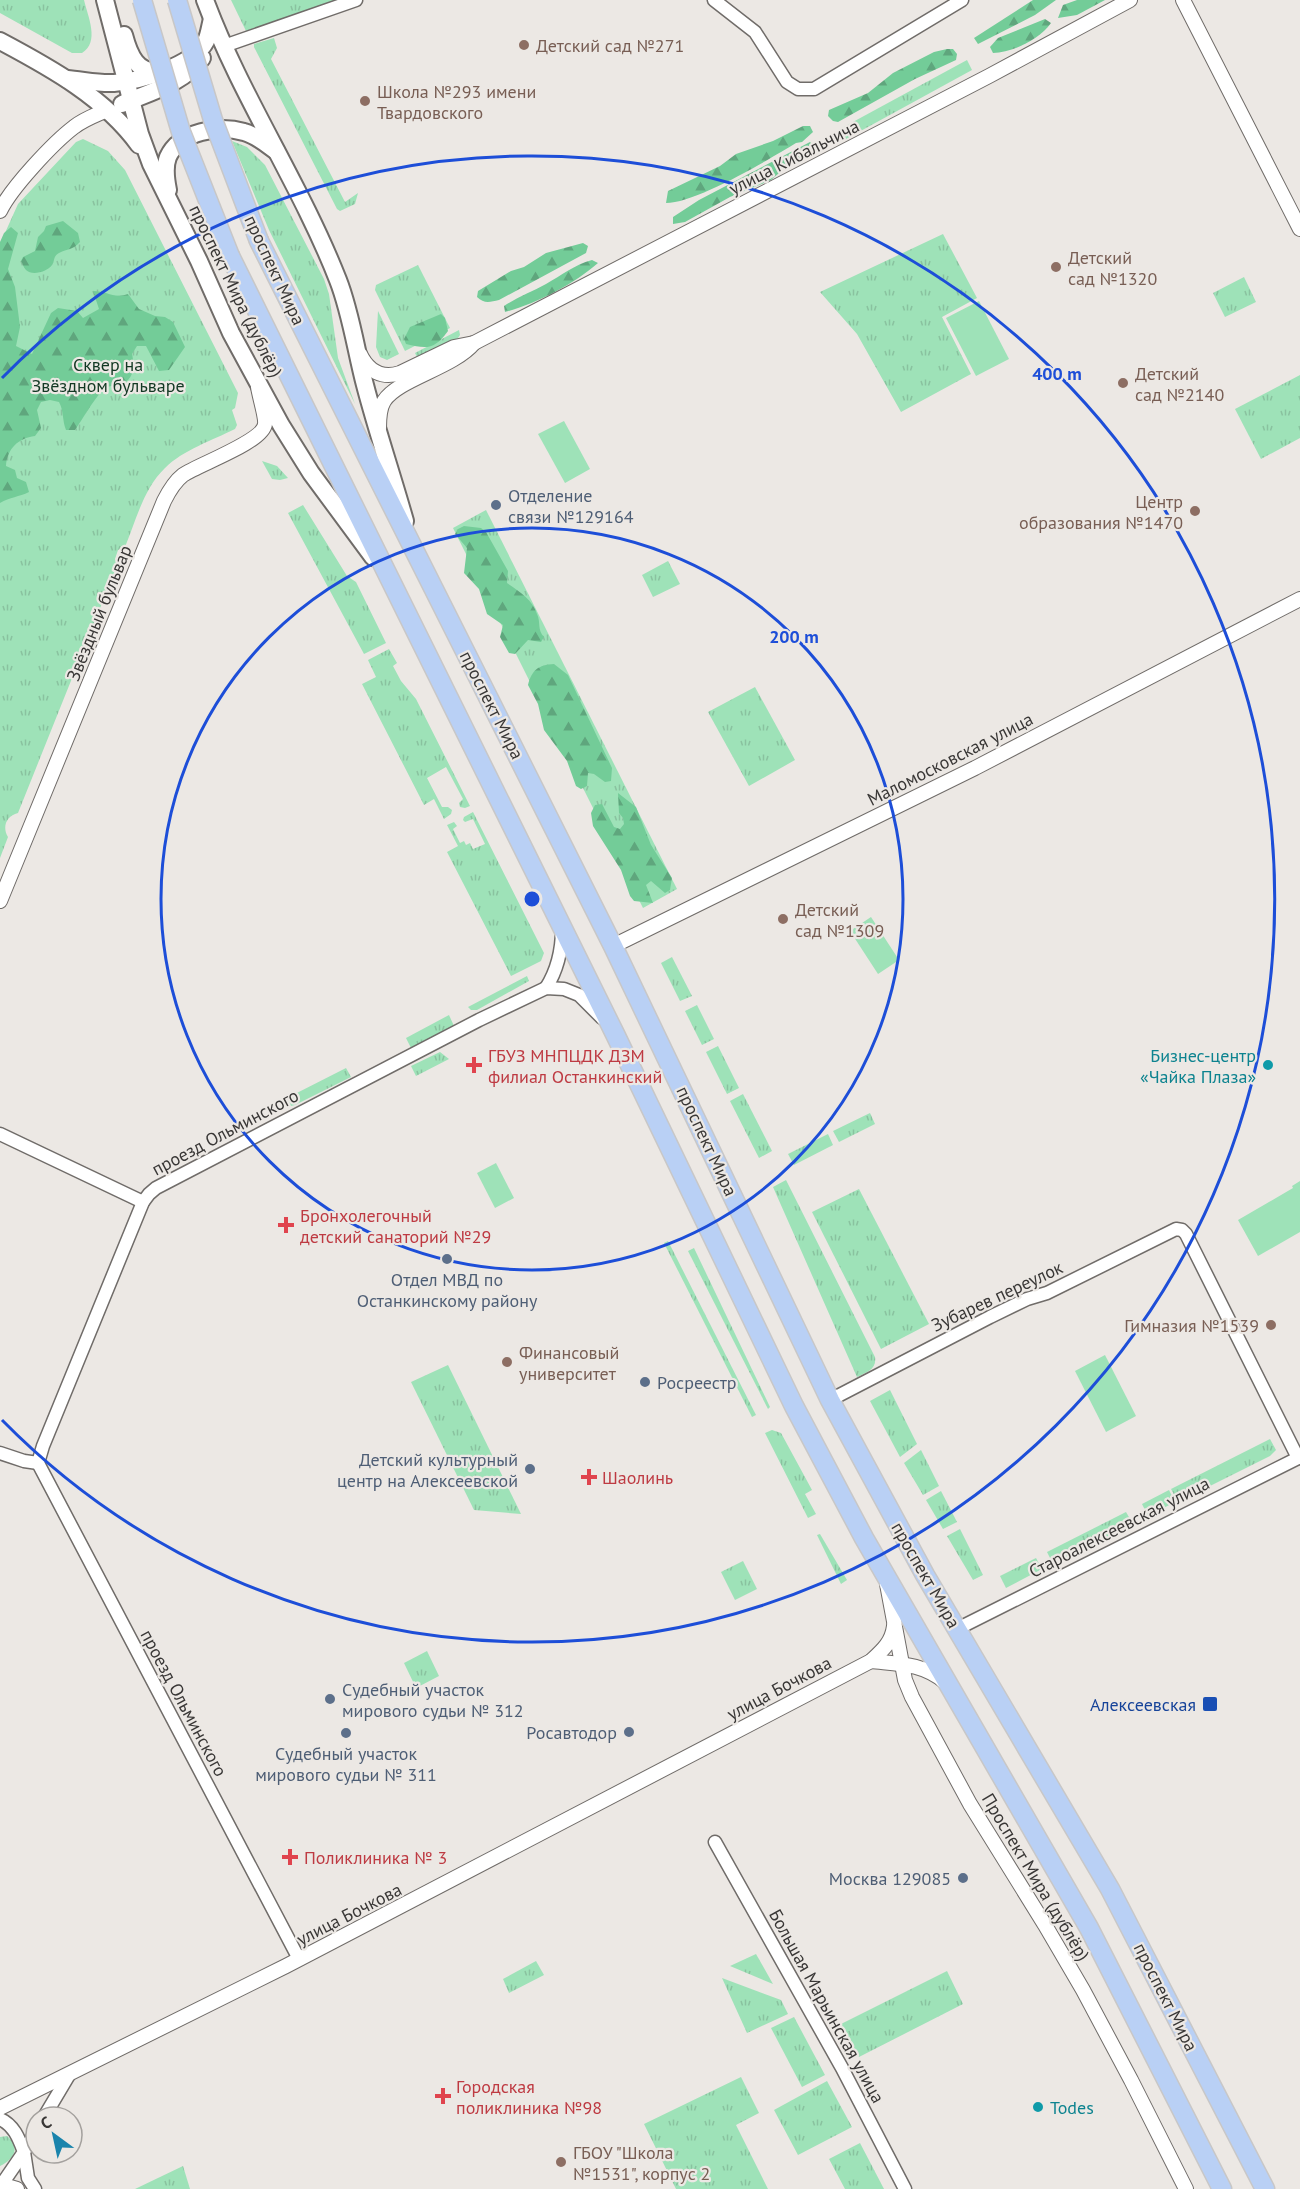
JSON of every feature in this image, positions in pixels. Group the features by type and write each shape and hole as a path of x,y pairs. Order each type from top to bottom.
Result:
{"main road":[{"name":"проспект Мира","path":"142,0 154,46 182,132 206,199 230,256 615,1034 794,1406 885,1574 1089,1928 1222,2189"},
{"name":"проспект Мира","path":"177,0 213,120 259,241 613,946 830,1400 957,1629 1110,1889 1265,2189"},
{"path":"205,0 224,46 279,154 338,281 379,440 391,469 412,547"},
{"path":"105,1 121,24 133,60 147,70 162,71"},
{"name":"проспект Мира (дублёр)","path":"105,1 130,100 151,164 231,333 311,473 386,574"},
{"path":"67,79 126,82 182,63 201,48 207,40 212,19"},
{"path":"107,110 178,80 194,68 207,49 212,19"},
{"path":"0,41 67,79 107,110 131,134 151,164"},
{"path":"169,198 166,182 167,160 176,147 191,136 215,130 244,132 279,154"}],"street":[{"path":"224,46 356,0"},
{"path":"714,0 756,32 787,82 798,89 814,89 962,0"},
{"name":"улица Кибальчича","path":"353,341 368,367 376,373 386,375 400,373 457,346 474,343 989,76 1130,0"},
{"path":"1183,0 1300,230"},
{"path":"0,212 12,191 62,137 79,123 107,110"},
{"name":"улица Кибальчича","path":"379,440 380,412 388,395 462,355 474,343"},
{"name":"Звёздный бульвар","path":"0,901 164,501 182,476 261,432 265,419 257,381"},
{"name":"Маломосковская улица","path":"613,946 975,768 1300,599"},
{"path":"562,927 562,942 557,965 546,988 564,989 579,995 615,1034"},
{"name":"проезд Ольминского","path":"299,1959 38,1463 143,1202 149,1194 162,1185 479,1020 546,988"},
{"path":"0,1134 143,1202"},
{"name":"Зубарев переулок","path":"830,1400 990,1317 1027,1299 1047,1293 1176,1229 1186,1234 1299,1458"},
{"path":"0,1453 38,1463"},
{"name":"Староалексеевская улица","path":"957,1629 1299,1458"},
{"name":"Проспект Мира (дублёр)","path":"885,1574 905,1680 912,1696 965,1795 1083,1990 1185,2189"},
{"name":"улица Бочкова","path":"0,2108 299,1959 871,1661 889,1643 894,1626"},
{"path":"871,1661 913,1665 925,1669 949,1685"},
{"name":"Большая Марьинская улица","path":"715,1842 846,2076 905,2189"},
{"path":"51,2105 69,2075"},
{"path":"0,2119 8,2123 17,2135 24,2152 1,2184 17,2189"},
{"path":"26,2165 28,2178 35,2189"}],"green space":[{"path":"0,0 84,0 92,36 87,48 82,53 72,53 0,13"},
{"path":"231,0 337,0 246,31"},
{"path":"1033,0 1056,0 1035,15 978,44 974,38"},
{"path":"1077,0 1105,0 1077,15 1058,18 1063,5"},
{"path":"1045,19 1051,23 1033,40 1017,48 993,53 990,47 998,38"},
{"path":"274,38 277,48 271,59 345,202 358,193 355,204 340,211 254,47 254,44"},
{"path":"953,49 957,54 956,60 915,79 838,122 828,116 829,110 868,93 893,73 934,52"},
{"path":"967,60 972,70 846,139 840,129"},
{"path":"803,126 810,126 813,132 802,142 796,143 713,188 695,196 666,203 668,191 720,166 736,154 773,141"},
{"name":"Сквер на Звёздном бульваре","path":"83,139 108,151 125,170 238,393 235,408 232,410 237,425 235,429 189,451 172,462 151,485 125,547 118,550 115,559 117,566 18,813 6,822 5,829 8,837 0,858 0,244 18,204 76,142"},
{"path":"232,141 247,147 265,165 324,279 329,294 338,358 355,404 269,230"},
{"path":"810,142 815,147 814,154 786,167 771,180 730,197 685,222 673,224 673,217 699,200"},
{"path":"63,221 78,233 80,242 57,254 47,270 36,273 26,270 21,261 23,257 35,251 38,237 46,226"},
{"path":"11,227 18,233 8,269 15,287 20,327 16,346 32,354 51,313 58,308 77,311 83,318 99,309 93,291 98,291 119,296 128,294 139,309 155,316 165,317 173,322 185,347 169,370 159,371 146,346 137,346 132,354 133,368 128,380 102,391 75,430 66,430 59,402 50,400 41,402 37,410 41,428 35,436 23,439 14,445 6,466 15,470 17,478 26,482 29,492 0,503 0,242 4,233"},
{"path":"943,234 977,298 942,317 971,374 901,412 857,334 820,292"},
{"path":"583,243 588,246 586,253 499,300 485,302 477,297 478,291 546,253"},
{"path":"592,260 598,263 566,286 542,299 505,312 504,306 509,303 574,267"},
{"path":"418,265 450,328 405,351 375,290 376,285"},
{"path":"1244,277 1256,302 1225,317 1213,293"},
{"path":"979,301 1009,359 976,376 946,318"},
{"path":"378,311 399,354 387,360 380,357 376,347"},
{"path":"441,314 445,318 448,331 438,342 425,347 406,344 404,339 410,327"},
{"path":"459,330 458,338 418,359 415,353"},
{"path":"1300,375 1300,438 1261,459 1235,409"},
{"path":"564,421 590,469 565,483 538,434"},
{"path":"262,461 277,466 288,478 272,479"},
{"path":"303,505 347,576 356,582 386,643 364,654 288,513"},
{"path":"486,510 677,889 643,908 453,528"},
{"path":"464,526 481,528 486,532 508,571 507,583 525,596 535,609 544,637 541,642 528,640 515,654 509,653 500,637 503,625 487,614 479,589 464,573 467,548 455,534"},
{"path":"668,561 680,584 653,597 642,575"},
{"path":"389,649 397,663 393,666 401,681 416,699 470,806 460,807 459,803 463,799 446,767 427,778 442,807 452,810 451,814 444,819 434,799 424,805 362,684 376,677 368,660"},
{"path":"554,664 568,675 612,768 611,781 605,782 594,774 588,773 587,786 581,789 576,786 567,761 544,730 538,704 528,685 536,669"},
{"path":"755,687 795,760 749,786 708,712"},
{"path":"618,793 636,807 651,845 672,878 670,890 665,893 651,881 646,885 653,903 634,901 630,896 621,870 593,826 591,813 595,805 602,804 614,827 620,829 624,824 619,813"},
{"path":"473,812 544,953 541,961 511,976 447,852 458,846 447,825 454,822 457,826 453,829 460,843 464,841 466,845 470,843 473,849 485,844 473,819 465,822 463,820"},
{"path":"871,917 899,960 878,974 850,931"},
{"path":"672,957 692,996 680,1001 661,963"},
{"path":"527,976 529,981 477,1010 471,1010 468,1007"},
{"path":"697,1005 714,1039 702,1045 685,1011"},
{"path":"449,1015 454,1026 411,1048 406,1038"},
{"path":"718,1046 739,1088 727,1094 706,1052"},
{"path":"440,1052 449,1059 416,1076 411,1066"},
{"path":"346,1068 351,1077 295,1105 291,1106 283,1100"},
{"path":"743,1094 772,1151 759,1158 730,1101"},
{"path":"870,1113 875,1124 839,1142 833,1131"},
{"path":"828,1134 833,1145 794,1165 788,1154"},
{"path":"496,1163 514,1198 495,1208 477,1173"},
{"path":"786,1180 875,1357 873,1367 857,1377 773,1187"},
{"path":"1300,1181 1300,1232 1258,1256 1238,1220 1293,1188 1292,1186"},
{"path":"859,1189 929,1324 881,1349 812,1212"},
{"path":"668,1241 756,1415 752,1417 664,1243"},
{"path":"694,1248 770,1407 768,1409 688,1251"},
{"path":"1105,1355 1136,1416 1106,1432 1075,1371"},
{"path":"448,1365 521,1514 474,1510 411,1382"},
{"path":"890,1390 917,1444 900,1457 870,1401"},
{"path":"772,1430 781,1433 812,1490 805,1494 816,1514 808,1518 765,1433"},
{"path":"1270,1439 1276,1450 1270,1456 1178,1502 1171,1489"},
{"path":"921,1450 939,1486 923,1495 904,1463"},
{"path":"1169,1490 1175,1502 1148,1516 1142,1504"},
{"path":"941,1491 957,1522 943,1529 926,1500"},
{"path":"1126,1512 1133,1524 1053,1564 1047,1552"},
{"path":"960,1529 983,1575 973,1580 947,1536"},
{"path":"820,1534 847,1580 841,1584 817,1535"},
{"path":"1036,1558 1042,1569 1006,1588 1000,1576"},
{"path":"743,1561 757,1589 735,1600 721,1572"},
{"path":"427,1651 439,1676 416,1688 404,1663"},
{"path":"756,1954 773,1984 730,1966"},
{"path":"536,1961 544,1975 509,1993 503,1979"},
{"path":"947,1971 963,2004 859,2057 841,2024"},
{"path":"722,1978 781,2000 788,2014 747,2033"},
{"path":"794,2017 825,2075 802,2087 771,2028"},
{"path":"741,2077 759,2113 736,2125 768,2189 676,2189 644,2124"},
{"path":"827,2081 852,2127 798,2155 774,2110"},
{"path":"7,2136 15,2149 12,2157 0,2166 0,2137"},
{"path":"860,2143 884,2189 845,2189 829,2159"},
{"path":"183,2166 190,2189 135,2189"}],"place":[{"name":"Детский сад №271","path":"524,45"},
{"name":"Школа №293 имени Твардовского","path":"365,101"},
{"name":"Детский сад №1320","path":"1056,267"},
{"name":"Детский сад №2140","path":"1123,383"},
{"name":"Отделение связи №129164","path":"496,505"},
{"name":"Центр образования №1470","path":"1195,511"},
{"name":"Детский сад №1309","path":"783,919"},
{"name":"ГБУЗ МНПЦДК ДЗМ филиал Останкинский","path":"474,1065"},
{"name":"Бизнес-центр «Чайка Плаза»","path":"1268,1065"},
{"name":"Бронхолегочный детский санаторий №29","path":"286,1225"},
{"name":"Отдел МВД по Останкинскому району","path":"447,1259"},
{"name":"Гимназия №1539","path":"1271,1325"},
{"name":"Финансовый университет","path":"507,1362"},
{"name":"Росреестр","path":"645,1382"},
{"name":"Детский культурный центр на Алексеевской","path":"530,1469"},
{"name":"Шаолинь","path":"589,1477"},
{"name":"Судебный участок мирового судьи № 312","path":"330,1699"},
{"name":"Алексеевская","path":"1210,1704"},
{"name":"Росавтодор","path":"629,1732"},
{"name":"Судебный участок мирового судьи № 311","path":"346,1733"},
{"name":"Поликлиника № 3","path":"290,1857"},
{"name":"Москва 129085","path":"963,1878"},
{"name":"Городская поликлиника №98","path":"443,2096"},
{"name":"Todes","path":"1038,2107"},
{"name":"ГБОУ \"Школа №1531\", корпус 2","path":"561,2162"}]}
